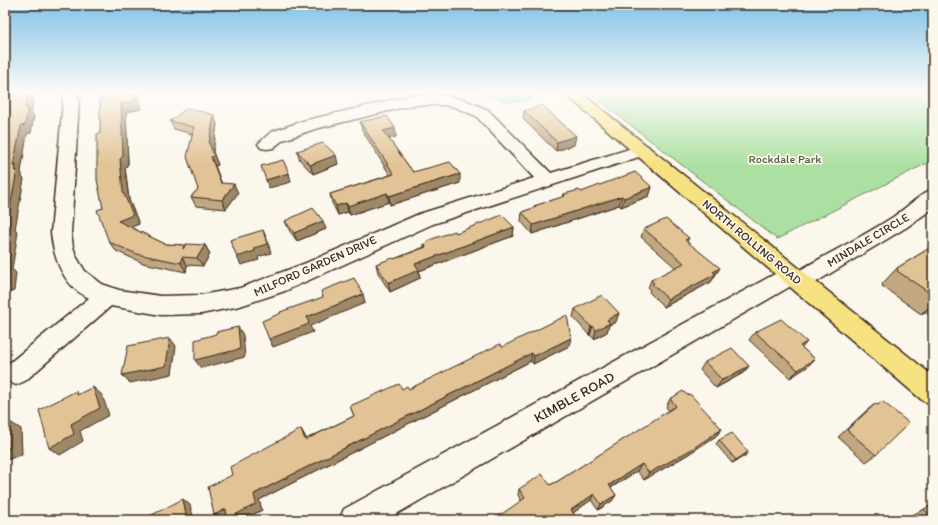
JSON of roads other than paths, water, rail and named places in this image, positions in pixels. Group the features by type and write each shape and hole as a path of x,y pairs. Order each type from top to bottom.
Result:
{"main road":[{"name":"NORTH ROLLING ROAD","path":"601,116 933,392"}],"street":[{"name":"MILFORD GARDEN DRIVE","path":"68,116 61,233 63,252 70,270 85,284 108,296 139,304 163,307 221,303 246,296 283,283 393,231 426,219 642,150"},
{"path":"266,144 277,136 316,123 343,116"},
{"path":"485,116 548,181"},
{"name":"MINDALE CIRCLE","path":"796,278 900,222 925,204 933,195"},
{"name":"KIMBLE ROAD","path":"355,520 796,278"},
{"path":"16,373 108,296"}],"park label":[{"name":"Rockdale Park","path":"785,159"}]}
